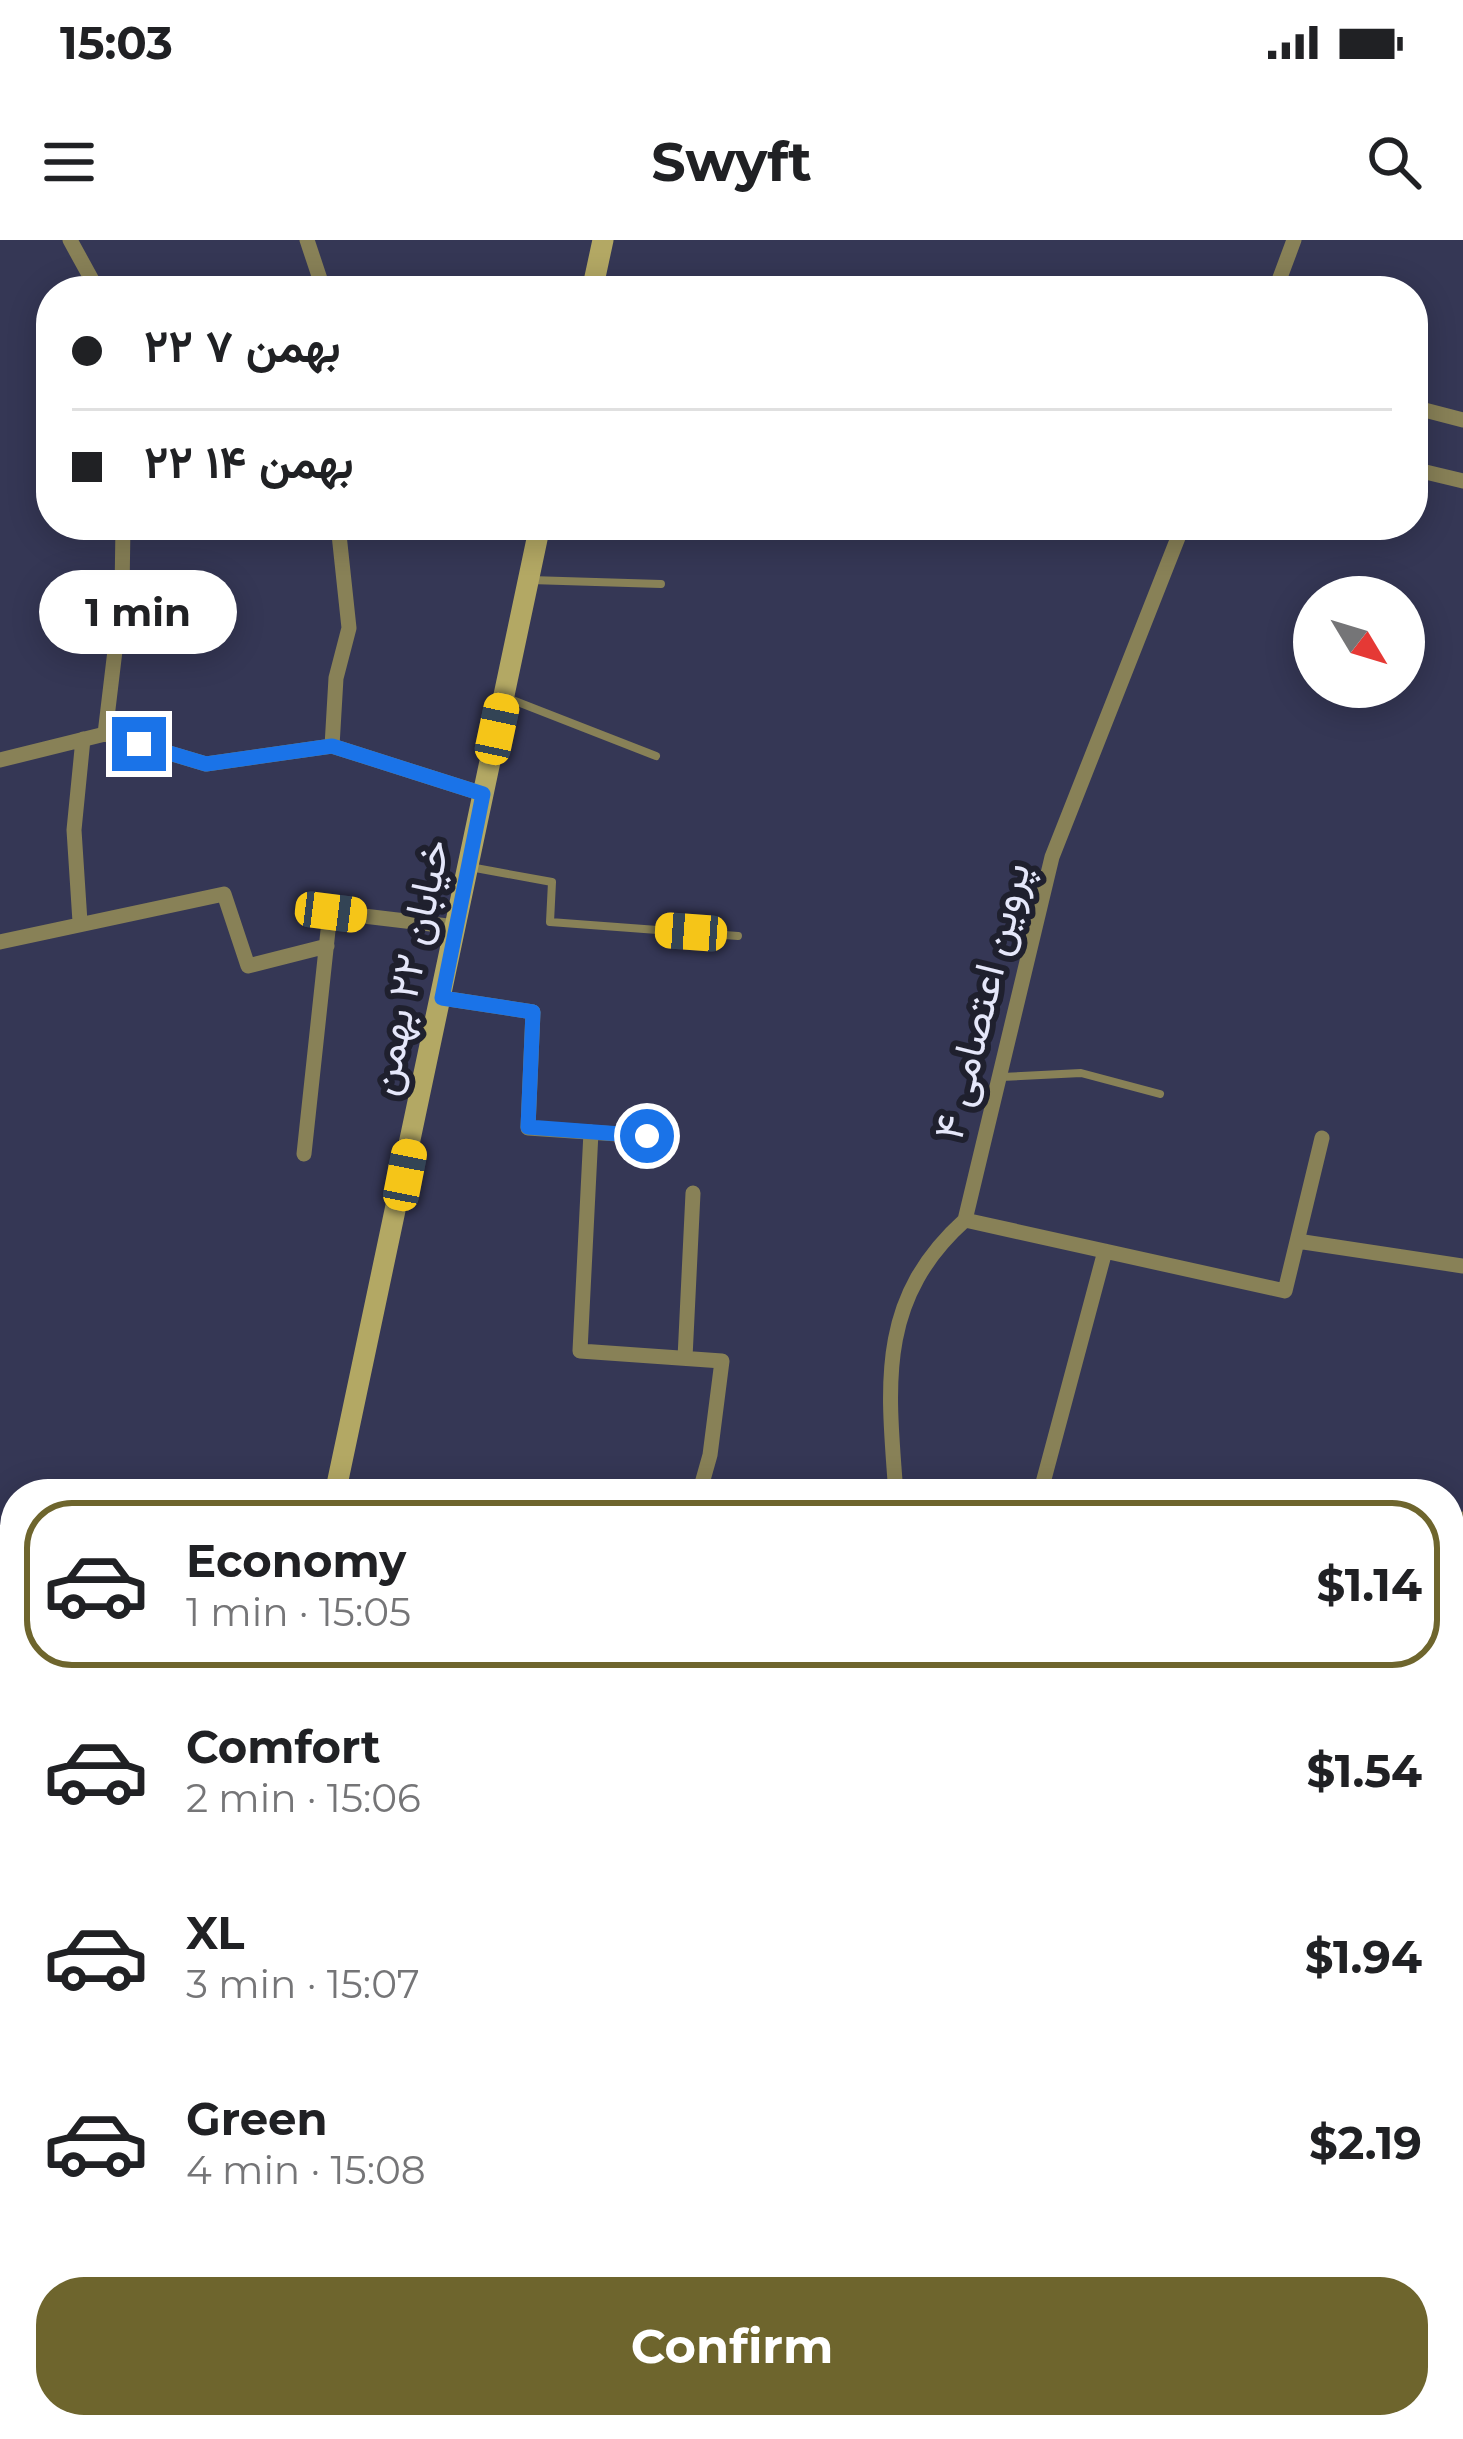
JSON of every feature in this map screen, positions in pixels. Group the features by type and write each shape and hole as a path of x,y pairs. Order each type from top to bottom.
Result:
{"main road":[{"path":"595,276 603,240"},
{"name":"خیابان ۲۲ بهمن","path":"338,1479 537,540"}],"street":[{"path":"70,240 90,276"},
{"path":"307,240 319,276"},
{"path":"1280,276 1291,241"},
{"path":"1428,411 1463,419"},
{"path":"1428,473 1463,481"},
{"path":"105,734 122,592 123,540"},
{"path":"332,746 336,678 349,628 340,540"},
{"name":"پروین اعتصامی ۴","path":"895,1479 890,1372 897,1328 913,1285 936,1246 965,1220 1052,857 1177,540"},
{"path":"0,760 105,734 206,764 332,746 483,794"},
{"path":"80,922 74,830 83,739"},
{"path":"0,941 224,894 248,966 327,946"},
{"path":"304,1154 331,912 456,926"},
{"path":"442,998 533,1012 528,1127 647,1136"},
{"path":"591,1132 580,1351 722,1361 703,1479"},
{"path":"965,1220 1285,1291 1322,1138"},
{"path":"685,1358 693,1193"},
{"path":"1297,1241 1463,1266"},
{"path":"1044,1479 1105,1251"}],"lane":[{"path":"528,580 661,584"},
{"path":"504,696 656,756"},
{"path":"469,867 552,882 550,922 738,936"},
{"path":"1000,1077 1081,1073 1160,1094"}],"route":[{"path":"139,744 206,764 332,746 483,794 442,998 533,1012 528,1127 647,1136"}]}
